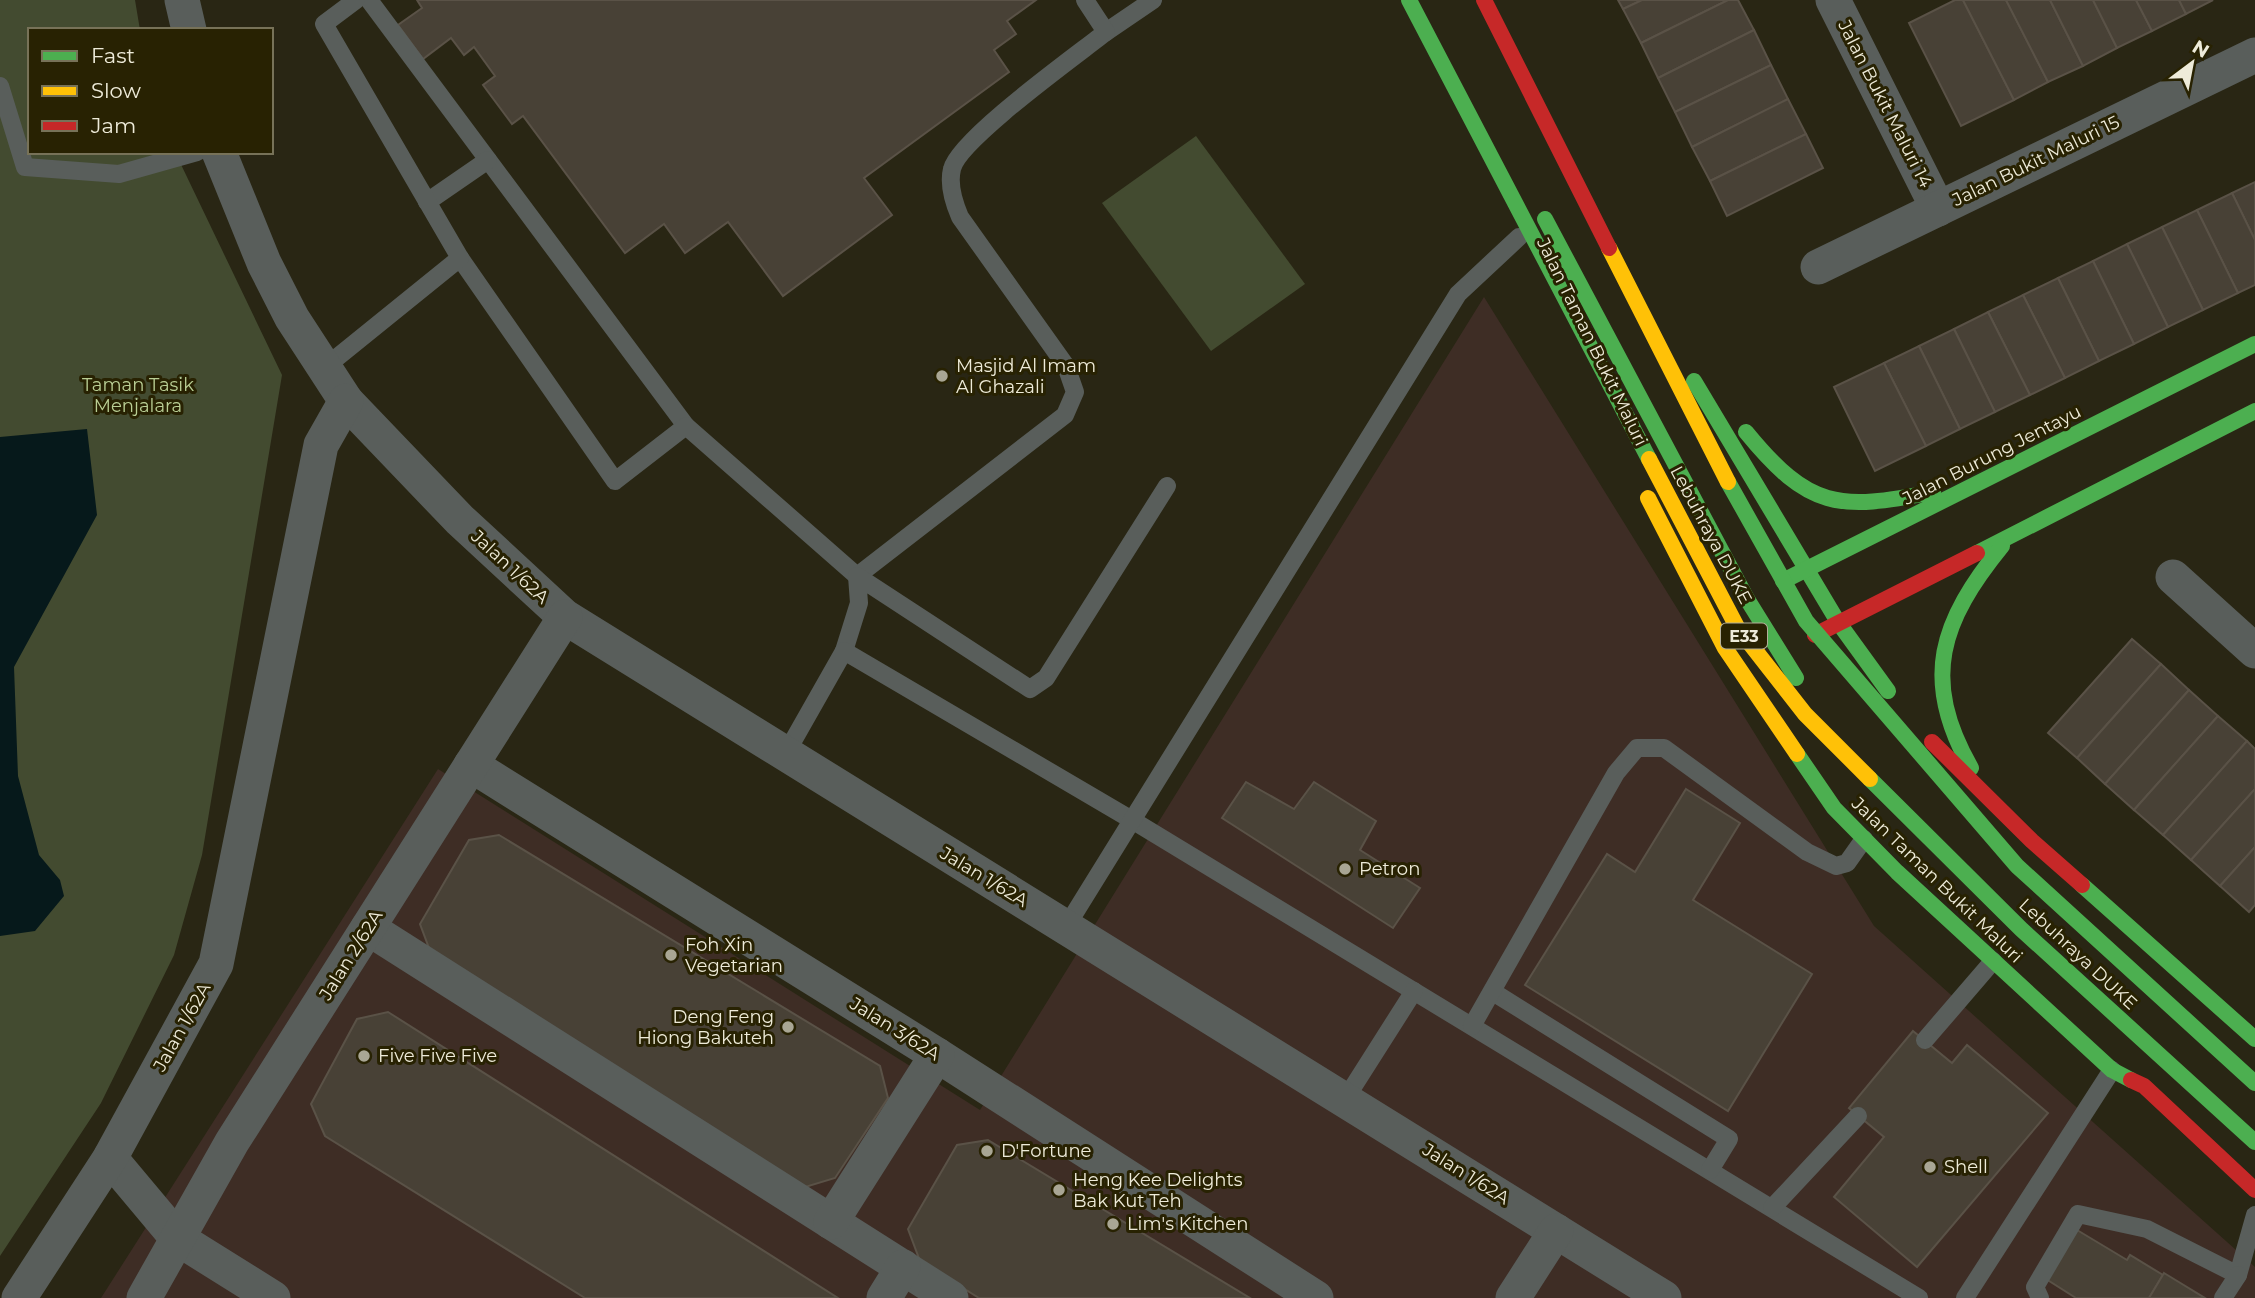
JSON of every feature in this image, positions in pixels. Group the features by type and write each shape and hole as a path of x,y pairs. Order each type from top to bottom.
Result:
{"main road":[{"name":"Lebuhraya DUKE","path":"1409,0 1737,627 1805,715 2021,929 2255,1142"},
{"name":"Jalan Taman Bukit Maluri","path":"1420,0 1519,237 1593,388"},
{"name":"Lebuhraya DUKE","path":"1484,0 1752,530 1806,621 2017,866 2255,1083"},
{"path":"1557,107 1667,336 1838,622 1871,671 1947,759 2032,841 2255,1039"},
{"path":"1539,208 1759,593 1779,655 1869,791 2011,944"},
{"path":"1667,336 1773,467 1811,495 1851,506 1979,483"},
{"name":"Jalan Burung Jentayu","path":"1759,593 2255,344"},
{"path":"1779,655 1838,622 2255,411"},
{"name":"Jalan Taman Bukit Maluri","path":"1643,487 1725,648 1834,808 1993,961 2112,1070 2144,1086 2255,1190"},
{"path":"2010,537 1969,587 1956,617 1945,651 1941,703 1953,738 1970,766 2032,841"},
{"path":"2087,1025 2144,1086"}],"street":[{"path":"182,0 189,28"},
{"name":"Jalan Bukit Maluri 14","path":"1833,0 1938,209"},
{"name":"Jalan Bukit Maluri 15","path":"1818,267 2255,55"},
{"name":"Jalan 1/62A","path":"220,154 270,274 292,318 346,401 460,520 565,617 785,755 1346,1098 1664,1298"},
{"name":"Jalan 1/62A","path":"19,1298 110,1158 216,964 321,446 346,401"},
{"path":"2173,578 2255,650"},
{"name":"Jalan 2/62A","path":"144,1298 239,1130 565,617"},
{"name":"Jalan 3/62A","path":"471,765 937,1055 1316,1298"},
{"path":"368,928 951,1298"},
{"path":"831,1222 937,1055"},
{"path":"110,1158 177,1238 273,1298"},
{"path":"1514,1298 1556,1231"},
{"path":"884,1298 903,1267"}],"lane":[{"path":"356,0 324,24 460,258 615,481 686,426"},
{"path":"369,0 686,426 857,576 1030,688 1046,678 1167,486"},
{"path":"1085,0 1105,32"},
{"path":"857,576 1065,415 1075,393 1066,366 960,217 953,199 952,168 963,150 1014,104 1105,32 1153,0"},
{"path":"0,86 26,167 119,174 190,154"},
{"path":"427,202 488,160"},
{"path":"1066,927 1458,294 1519,237"},
{"path":"324,368 460,258"},
{"path":"785,755 844,651 859,603 857,576"},
{"path":"844,651 1132,820 1919,1298"},
{"path":"1472,1026 1616,774 1637,748 1664,748 1807,852 1836,866 1847,863 1864,839"},
{"path":"1925,1040 1993,961"},
{"path":"1346,1098 1414,990"},
{"path":"1493,992 1729,1139 1710,1170"},
{"path":"1965,1298 2112,1070"},
{"path":"1772,1208 1858,1116"},
{"path":"2040,1298 2035,1287 2078,1214 2147,1229 2238,1275"},
{"path":"2224,1298 2238,1275 2255,1215"}],"shaded area":[{"path":"1484,297 1874,926 2255,1267 2255,1298 101,1298 438,769 980,1110"},
{"path":"87,429 97,515 14,667 18,776 39,855 60,880 64,896 35,931 0,936 0,437"}],"green space":[{"name":"Taman Tasik Menjalara","path":"0,0 135,0 140,28 28,28 28,154 176,154 282,375 202,855 174,955 101,1103 0,1256"},
{"path":"1196,136 1305,284 1211,351 1102,203"}],"building":[{"path":"417,0 1036,0 1007,21 1016,34 994,50 1009,72 864,178 892,215 783,296 728,222 685,253 664,224 625,253 523,116 512,124 483,85 495,76 474,47 464,55 451,38 423,59 398,25 422,8"},
{"path":"1618,0 1642,0 1623,9"},
{"path":"1642,0 1728,0 1641,43 1623,9"},
{"path":"1728,0 1738,0 1754,30 1658,78 1641,43"},
{"path":"1955,0 1963,0 2014,100 1961,126 1909,23"},
{"path":"1963,0 2006,0 2048,82 2014,100"},
{"path":"2006,0 2050,0 2083,66 2048,82"},
{"path":"2050,0 2093,0 2117,48 2083,66"},
{"path":"2093,0 2136,0 2152,31 2117,48"},
{"path":"2136,0 2179,0 2186,14 2152,31"},
{"path":"2179,0 2213,0 2186,14"},
{"path":"1754,30 1771,65 1675,112 1658,78"},
{"path":"1771,65 1788,99 1692,147 1675,112"},
{"path":"1788,99 1806,134 1710,181 1692,147"},
{"path":"1806,134 1823,168 1727,216 1710,181"},
{"path":"2255,182 2255,240 2232,193"},
{"path":"2232,193 2255,240 2255,285 2238,293 2197,210"},
{"path":"2197,210 2238,293 2203,310 2162,227"},
{"path":"2162,227 2203,310 2168,327 2127,244"},
{"path":"2127,244 2168,327 2134,344 2093,261"},
{"path":"2093,261 2134,344 2099,361 2058,278"},
{"path":"2058,278 2099,361 2065,378 2023,295"},
{"path":"2023,295 2065,378 2030,395 1988,312"},
{"path":"1988,312 2030,395 1995,412 1954,329"},
{"path":"1954,329 1995,412 1960,429 1919,346"},
{"path":"1919,346 1960,429 1926,446 1884,363"},
{"path":"1884,363 1926,446 1875,471 1834,387"},
{"path":"2132,639 2161,664 2077,758 2048,733"},
{"path":"2161,664 2189,690 2105,784 2077,758"},
{"path":"2189,690 2218,716 2134,810 2105,784"},
{"path":"2218,716 2247,741 2163,835 2134,810"},
{"path":"2247,741 2255,749 2255,789 2191,860 2163,835"},
{"name":"Petron","path":"1246,782 1294,809 1314,782 1376,821 1360,850 1420,888 1393,928 1222,818"},
{"path":"1686,789 1740,823 1693,900 1812,974 1728,1111 1525,985 1607,854 1635,872"},
{"path":"2255,789 2255,847 2220,886 2191,860"},
{"path":"499,835 880,1066 888,1098 835,1178 802,1188 432,956 420,924 469,840"},
{"path":"2255,847 2255,905 2249,912 2220,886"},
{"path":"388,1012 838,1298 585,1298 325,1136 311,1104 357,1019"},
{"name":"Shell","path":"1913,1031 1952,1063 1967,1045 2048,1113 1917,1267 1834,1197 1884,1137 1849,1108"},
{"path":"988,1140 1250,1298 979,1298 920,1261 908,1229 957,1145"},
{"path":"2077,1230 2127,1260 2130,1255 2163,1275 2149,1298 2076,1298 2046,1279"},
{"path":"2164,1273 2205,1298 2149,1298"}],"traffic: fast":[{"path":"1409,0 1649,459"},
{"path":"1545,219 1747,599 1796,678"},
{"path":"1783,581 2255,344"},
{"path":"1694,381 1838,622 1888,691"},
{"path":"1977,553 2255,411"},
{"path":"1746,432 1788,477 1808,490 1828,498 1849,502 1873,501 1933,492"},
{"path":"1728,482 1806,621 2017,866 2255,1083"},
{"path":"1971,768 1955,736 1946,706 1942,678 1945,652 1952,626 1964,600 2002,546"},
{"path":"1797,754 1834,808 1897,872 2112,1070 2131,1080"},
{"path":"1870,779 2021,929 2255,1142"},
{"path":"2082,885 2255,1039"}],"traffic: slow":[{"path":"1609,248 1728,482"},
{"path":"1649,459 1737,627 1805,714 1870,779"},
{"path":"1648,498 1725,648 1797,754"}],"traffic: jam":[{"path":"1484,0 1609,248"},
{"path":"1815,635 1977,553"},
{"path":"1932,742 2032,841 2082,885"},
{"path":"2131,1080 2144,1086 2255,1190"}],"place":[{"name":"Masjid Al Imam Al Ghazali","path":"942,376"},
{"name":"Petron","path":"1345,869"},
{"name":"Foh Xin Vegetarian","path":"671,955"},
{"name":"Deng Feng Hiong Bakuteh","path":"788,1027"},
{"name":"Five Five Five","path":"364,1056"},
{"name":"D'Fortune","path":"987,1151"},
{"name":"Shell","path":"1930,1167"},
{"name":"Heng Kee Delights Bak Kut Teh","path":"1059,1190"},
{"name":"Lim's Kitchen","path":"1113,1224"}]}
